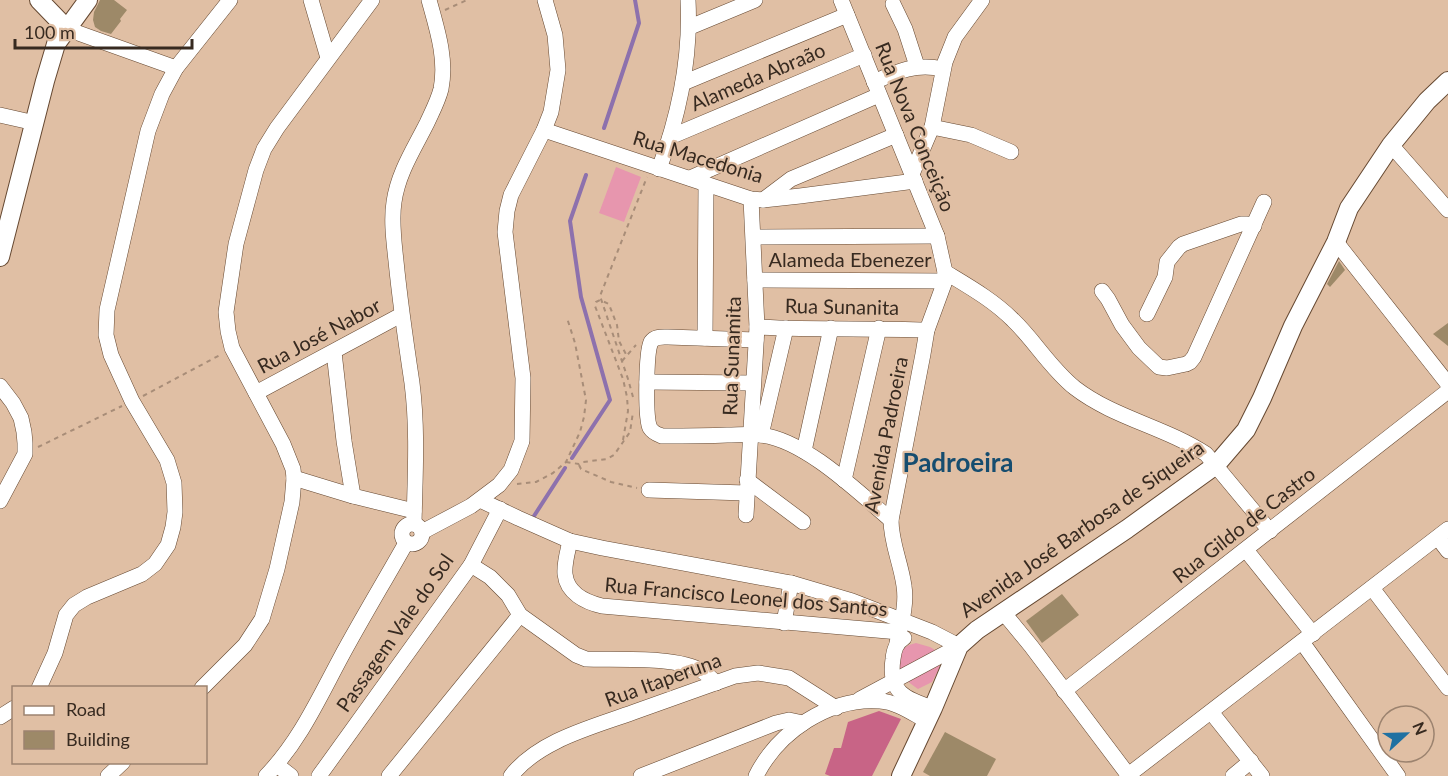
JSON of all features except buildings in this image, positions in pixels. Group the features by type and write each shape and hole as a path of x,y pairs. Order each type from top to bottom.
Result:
{"main road":[{"path":"39,0 67,29"},
{"path":"0,257 56,44 88,0"},
{"name":"Avenida José Barbosa de Siqueira","path":"901,776 960,646 976,630 1127,529 1216,465 1246,430 1293,326 1336,242 1349,208 1390,145 1427,101 1448,81"}],"street":[{"path":"39,686 55,653 66,615 74,605 87,597 142,574 155,564 168,545 173,527 174,483 167,459 132,401 111,355 106,335 107,310 148,131 162,94 176,68 230,0"},
{"path":"311,0 328,58"},
{"path":"203,686 245,645 262,619 277,569 292,502 294,478 293,469 283,444 232,348 226,312 236,244 264,149 372,0"},
{"path":"417,522 416,425 401,315 393,204 402,170 434,110 441,90 443,65 441,42 429,0"},
{"path":"291,776 272,771 300,734 406,543 402,537 403,530 407,525 471,506 480,500 499,485 511,470 522,441 523,378 505,232 511,195 551,112 558,70 555,35 545,0"},
{"path":"655,167 670,137 683,83 690,27 688,0"},
{"path":"690,27 755,0"},
{"path":"913,177 932,126 945,62 962,25 982,0"},
{"path":"893,4 905,29 917,66"},
{"path":"683,83 844,7"},
{"name":"Rua Nova Conceição","path":"844,7 937,237 945,276"},
{"path":"67,29 176,68"},
{"name":"Alameda Abraão","path":"670,137 864,56"},
{"path":"690,178 877,88 899,71 917,66 943,69"},
{"path":"0,115 35,123"},
{"path":"932,126 971,135 1011,152"},
{"name":"Rua Macedonia","path":"544,130 757,199 913,177"},
{"path":"757,199 791,179 896,135"},
{"path":"1390,145 1448,210"},
{"path":"705,338 706,184"},
{"name":"Rua Sunamita","path":"746,515 747,487 756,435 753,383 756,333 753,237 757,199"},
{"path":"1102,291 1139,348 1160,367 1167,368 1190,362 1264,202"},
{"path":"1146,314 1165,278 1167,262 1179,247 1241,224 1254,226"},
{"path":"753,237 937,237"},
{"path":"1336,242 1448,384"},
{"path":"945,276 996,305 1014,320 1053,368 1076,388 1108,407 1194,446 1206,454 1270,531"},
{"name":"Alameda Ebenezer","path":"755,280 945,276"},
{"name":"Avenida Padroeira","path":"892,682 893,656 900,632 905,600 904,585 893,544 891,520 927,330 945,276"},
{"name":"Rua José Nabor","path":"256,393 401,315"},
{"path":"756,435 786,328"},
{"name":"Rua Sunanita","path":"647,382 650,345 658,337 705,338 786,328 927,330"},
{"path":"804,451 831,328"},
{"path":"844,480 879,328"},
{"path":"334,352 353,496"},
{"path":"753,383 647,382 648,422 654,433 662,436 756,435 782,441 804,451 844,480 891,520"},
{"path":"0,386 21,418 25,454 0,501"},
{"name":"Rua Gildo de Castro","path":"1064,691 1448,391"},
{"path":"294,478 353,496 417,522"},
{"path":"649,490 747,487 803,522"},
{"name":"Rua Francisco Leonel dos Santos","path":"480,500 570,541 792,583 852,601 874,609 900,632"},
{"name":"Passagem Vale do Sol","path":"319,776 471,565 500,509"},
{"path":"1004,612 1128,776 1443,534 1448,551"},
{"name":"Rua Francisco Leonel dos Santos","path":"570,541 565,572 567,580 580,598 588,603 784,623 900,632 932,632 960,646"},
{"path":"1246,550 1308,638 1398,776"},
{"path":"471,565 490,577 508,595 520,615 576,656 586,659 671,661 699,669 716,683"},
{"path":"784,623 792,583"},
{"path":"1372,588 1448,688"},
{"path":"867,629 874,609"},
{"path":"389,776 520,615"},
{"path":"900,632 907,636 932,632"},
{"path":"756,776 772,749 803,723 819,714 852,703 960,646"},
{"name":"Rua Itaperuna","path":"511,776 536,752 575,734 735,676 758,673 789,678 836,708"},
{"path":"892,682 905,697 920,704 930,715"},
{"path":"852,703 881,701 930,715"},
{"path":"1210,712 1262,776"},
{"path":"641,776 776,723 789,720 803,723"},
{"path":"1233,776 1251,762"}],"path":[{"path":"434,16 467,0"},
{"path":"566,462 579,464 607,459 614,455 630,432 633,396 600,296 655,167"},
{"path":"600,300 609,304 617,325 619,341 627,356"},
{"path":"600,300 595,306 623,379 627,397 628,411 622,443"},
{"path":"499,485 536,482 554,473 566,462 580,432 586,400 567,318"},
{"path":"25,454 232,348"},
{"path":"622,361 631,352"},
{"path":"623,379 628,379"},
{"path":"630,432 637,434"},
{"path":"579,464 581,469 611,482 649,490"}],"shaded area":[{"path":"616,167 641,177 624,222 599,213"},
{"path":"916,643 935,650 940,667 932,682 918,689 903,677 900,669 901,650"},
{"path":"879,711 901,719 872,776 825,774 834,748 841,748 848,722"}],"waterway":[{"path":"604,128 639,23 635,0"},
{"path":"572,458 610,400 581,297 570,221 586,175"},
{"path":"534,516 565,468"}],"district":[{"name":"Padroeira","path":"958,463"}]}
